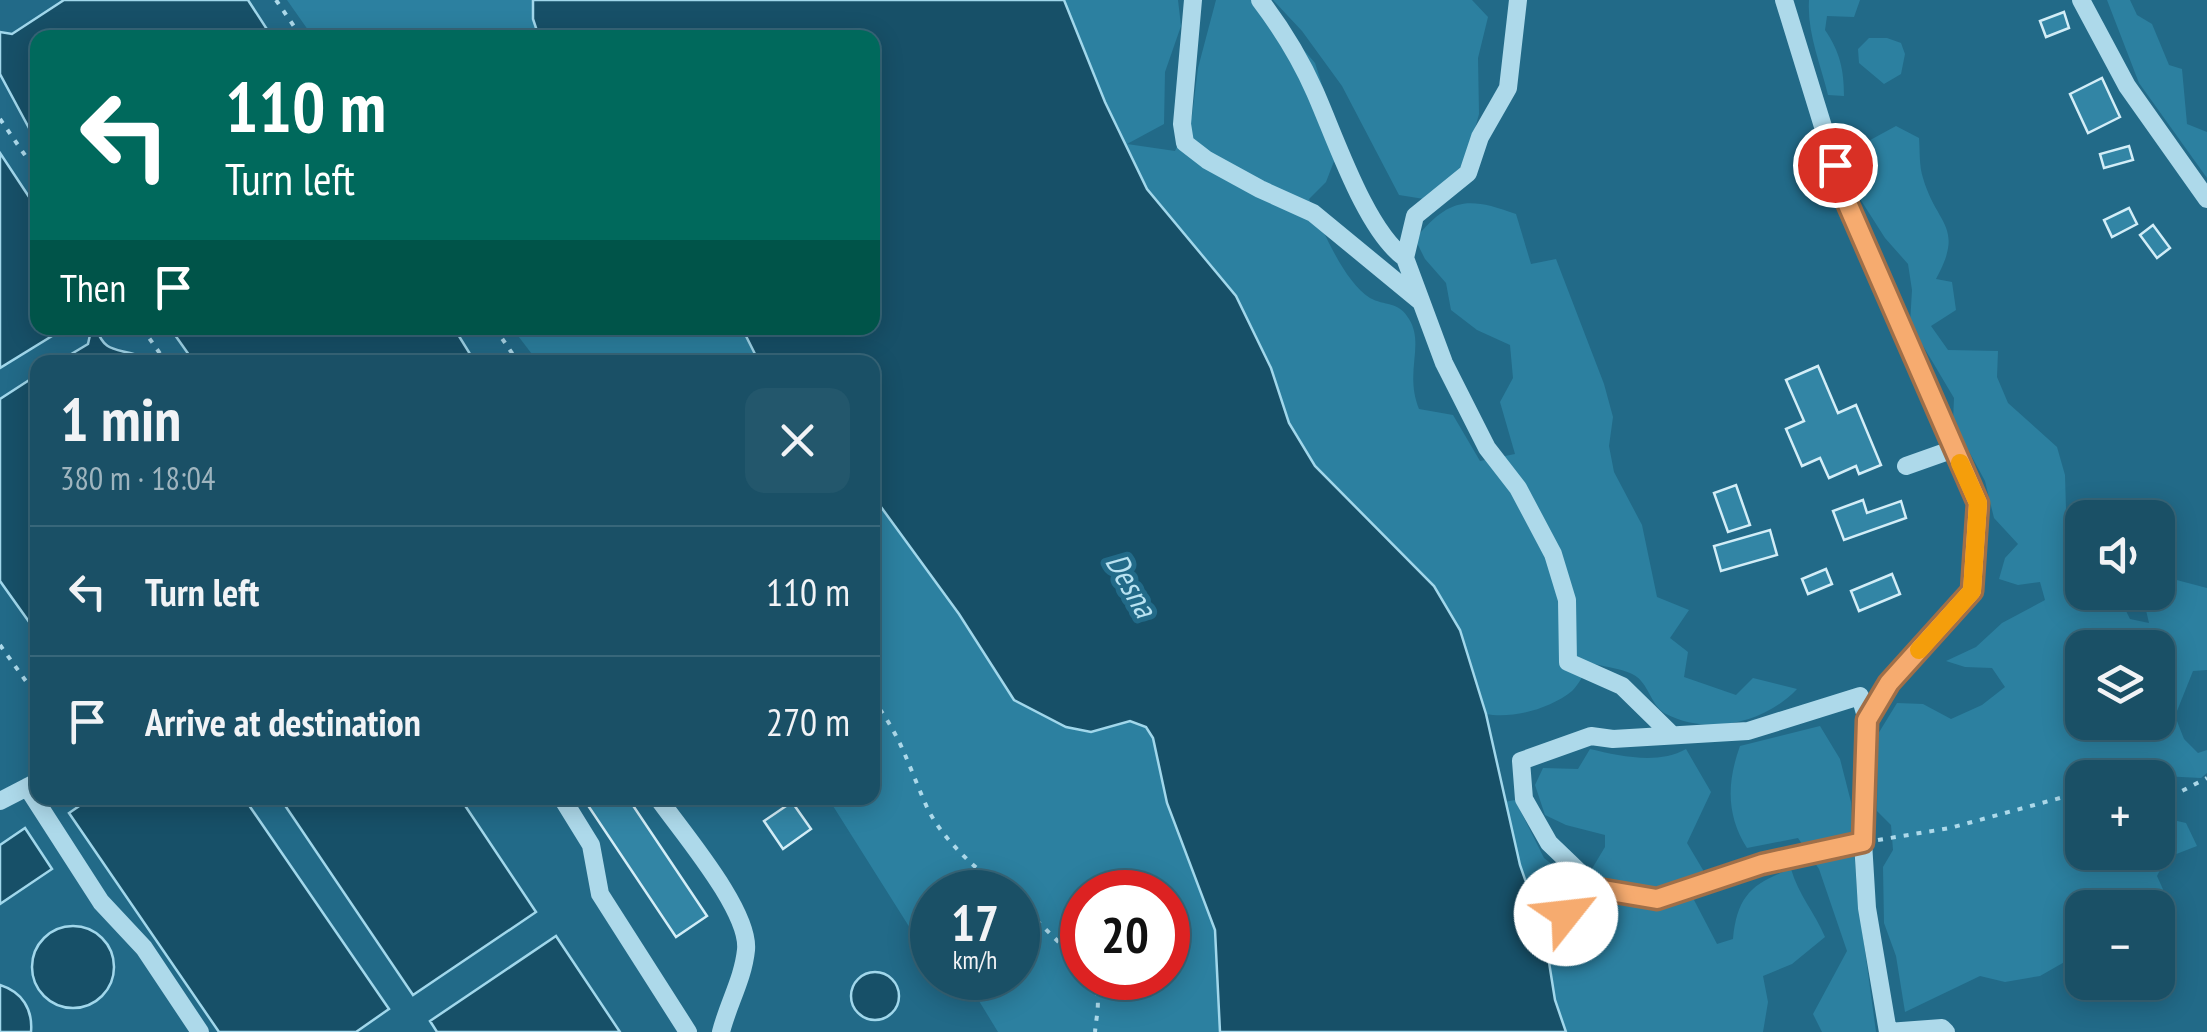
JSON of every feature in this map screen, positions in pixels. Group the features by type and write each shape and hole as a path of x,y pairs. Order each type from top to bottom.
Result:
{"street":[{"path":"1260,0 1288,36 1316,94 1334,146 1388,246 1405,258"},
{"path":"1518,0 1508,88 1480,138 1468,173 1415,216 1405,258 1444,363 1487,448 1518,488 1552,554 1567,600 1568,662 1622,686 1672,734"},
{"path":"1784,0 1845,198 1978,503 1972,591 1889,683 1867,720"},
{"path":"2082,0 2127,86 2207,199"},
{"path":"1191,5 1182,124 1185,143 1234,175 1313,213 1420,302"},
{"path":"1906,466 1954,448"},
{"path":"1863,842 1762,864 1657,899 1598,889 1549,843 1524,799 1520,761 1591,736 1613,739 1748,730 1860,696 1867,720 1863,842 1867,908 1888,1032 1942,1028 1946,1032"},
{"path":"0,801 30,785"},
{"path":"44,805 101,902 144,948 200,1032"},
{"path":"566,805 592,845 600,894 688,1032"},
{"path":"663,805 732,906 746,936 742,970 722,1032"},
{"path":"1543,921 1566,914 1598,889"}],"path":[{"path":"276,0 297,30"},
{"path":"0,119 30,162"},
{"path":"0,644 30,687"},
{"path":"880,709 893,725 927,809 978,870"},
{"path":"2175,788 2182,791 2207,778"},
{"path":"1863,842 1950,828 2065,797"},
{"path":"1040,924 1060,943"},
{"path":"1095,1032 1099,1000"}],"shaded area":[{"path":"287,0 533,0 537,30 308,30"},
{"path":"1064,0 1178,0 1181,26 1165,72 1164,124 1127,144 1175,151 1192,116 1198,68 1216,0 1261,0 1315,63 1341,143 1326,182 1309,199 1327,239 1360,290 1370,298 1401,309 1409,319 1415,339 1413,383 1419,409 1453,415 1480,461 1515,454 1500,402 1513,378 1510,345 1477,330 1451,310 1446,283 1425,259 1415,239 1438,215 1460,204 1484,205 1516,214 1531,264 1556,259 1604,384 1613,417 1609,446 1614,472 1642,525 1657,597 1689,610 1670,638 1688,652 1684,677 1736,695 1753,678 1797,689 1753,718 1718,725 1700,724 1661,711 1633,674 1591,663 1572,691 1553,703 1519,714 1486,714 1460,630 1434,586 1315,466 1289,423 1271,368 1236,296 1147,189 1105,102"},
{"path":"1273,0 1472,0 1488,17 1478,58 1479,114 1464,169 1424,199 1399,195 1342,86 1302,31"},
{"path":"1809,0 1860,0 1854,17 1827,16 1825,30 1840,62 1844,96 1828,95 1812,36"},
{"path":"2107,0 2130,0 2137,15 2152,24 2169,65 2182,69 2187,124 2207,132 2207,178 2139,83"},
{"path":"1869,38 1901,43 1905,54 1901,74 1884,84 1859,63 1858,49"},
{"path":"1896,126 1919,138 1923,178 1948,236 1948,248 1936,279 1952,282 1956,310 1931,326 1948,350 1998,351 1997,377 2008,403 2057,447 2065,475 2065,610 2126,610 2130,619 2149,623 2146,610 2175,610 2175,580 2207,588 2207,670 2193,671 2175,716 2184,739 2198,753 2207,750 2207,773 2201,778 2175,777 2175,760 2065,760 2065,870 2160,870 2157,876 2163,890 2065,890 2065,962 2040,976 2005,982 1980,976 1905,1012 1896,956 1884,923 1883,867 1893,850 1891,825 1877,811 1878,734 1897,703 1923,704 1951,719 1982,705 2005,687 1992,668 1965,667 1946,661 1976,647 2002,623 2045,600 2040,582 2018,585 1999,579 2005,558 2018,544 1994,518 1985,481 1953,422 1954,398 1910,324 1912,290 1908,264 1885,238 1855,191 1850,151"},
{"path":"517,335 746,335 756,355 533,355"},
{"path":"880,507 959,614 1014,700 1091,732 1130,721 1146,727 1153,738 1167,803 1215,930 1220,1032 998,1032 978,1000 1040,1000 1040,870 910,870 910,928 832,805 880,805"},
{"path":"1820,726 1840,759 1851,802 1857,892 1876,1032 1822,1032 1813,1014 1847,951 1819,869 1798,838 1747,848 1732,811 1731,785 1740,746"},
{"path":"1590,749 1651,758 1686,749 1711,792 1687,843 1703,870 1694,900 1717,944 1733,939 1738,912 1749,893 1791,869 1825,937 1792,964 1763,976 1768,1002 1763,1032 1566,1032 1555,1000 1545,937 1562,943 1597,905 1563,904 1535,916 1504,802 1515,800 1544,858 1581,887 1605,847 1605,835 1545,815 1535,785 1543,768 1578,769"},
{"path":"2175,820 2186,823 2197,846 2175,855"}],"water":[{"path":"64,0 248,0 267,30 30,30 30,130 0,74 0,32 12,34"},
{"name":"Desna","path":"533,0 1064,0 1105,102 1147,189 1236,296 1271,368 1289,423 1315,466 1434,586 1460,630 1486,714 1520,865 1545,937 1555,1000 1566,1032 1220,1032 1215,930 1167,803 1153,738 1146,727 1130,721 1091,732 1066,727 1014,700 959,614 880,506 880,355 756,355 746,335 880,335 880,30 537,30"},
{"path":"0,153 30,198 30,335 54,335 0,368"},
{"path":"90,335 99,335 107,346 137,355 70,355 88,344"},
{"path":"175,335 458,335 471,355 189,355"},
{"path":"30,380 30,623 0,581 0,399"},
{"path":"81,805 249,805 389,1009 356,1032 219,1032 69,813"},
{"path":"285,805 465,805 536,912 413,995"},
{"path":"25,828 52,869 0,904 0,845"},
{"path":"73,926 89,929 102,938 111,951 111,983 102,996 89,1005 73,1008 57,1005 44,996 35,983 32,967 35,951 44,938 57,929"},
{"path":"556,936 620,1032 437,1032 430,1021"},
{"path":"875,972 892,979 899,996 892,1013 875,1020 858,1013 851,996 858,979"},
{"path":"0,985 24,1003 31,1032 0,1032"}],"building":[{"path":"2064,12 2069,28 2046,37 2040,21"},
{"path":"2102,78 2120,117 2088,133 2070,94"},
{"path":"2129,146 2133,160 2104,168 2100,154"},
{"path":"2129,208 2137,224 2112,237 2104,220"},
{"path":"2153,225 2170,248 2157,258 2140,235"},
{"path":"1818,366 1838,413 1856,405 1881,465 1859,474 1856,466 1829,478 1820,458 1802,466 1786,429 1804,421 1786,380"},
{"path":"1736,485 1750,525 1728,532 1714,493"},
{"path":"1863,500 1867,513 1901,501 1906,518 1844,540 1833,511"},
{"path":"1770,530 1777,555 1721,571 1714,546"},
{"path":"1826,569 1832,584 1808,594 1802,579"},
{"path":"1892,574 1900,594 1859,611 1851,591"},
{"path":"588,805 633,805 707,916 676,937"},
{"path":"788,805 794,805 811,829 783,849 764,821"}],"slow traffic":[{"path":"1919,650 1972,591 1978,503 1960,463"}],"route":[{"path":"1566,914 1598,889 1657,899 1762,864 1863,842 1867,720 1889,683 1972,591 1978,503 1845,198 1835,165"}]}
